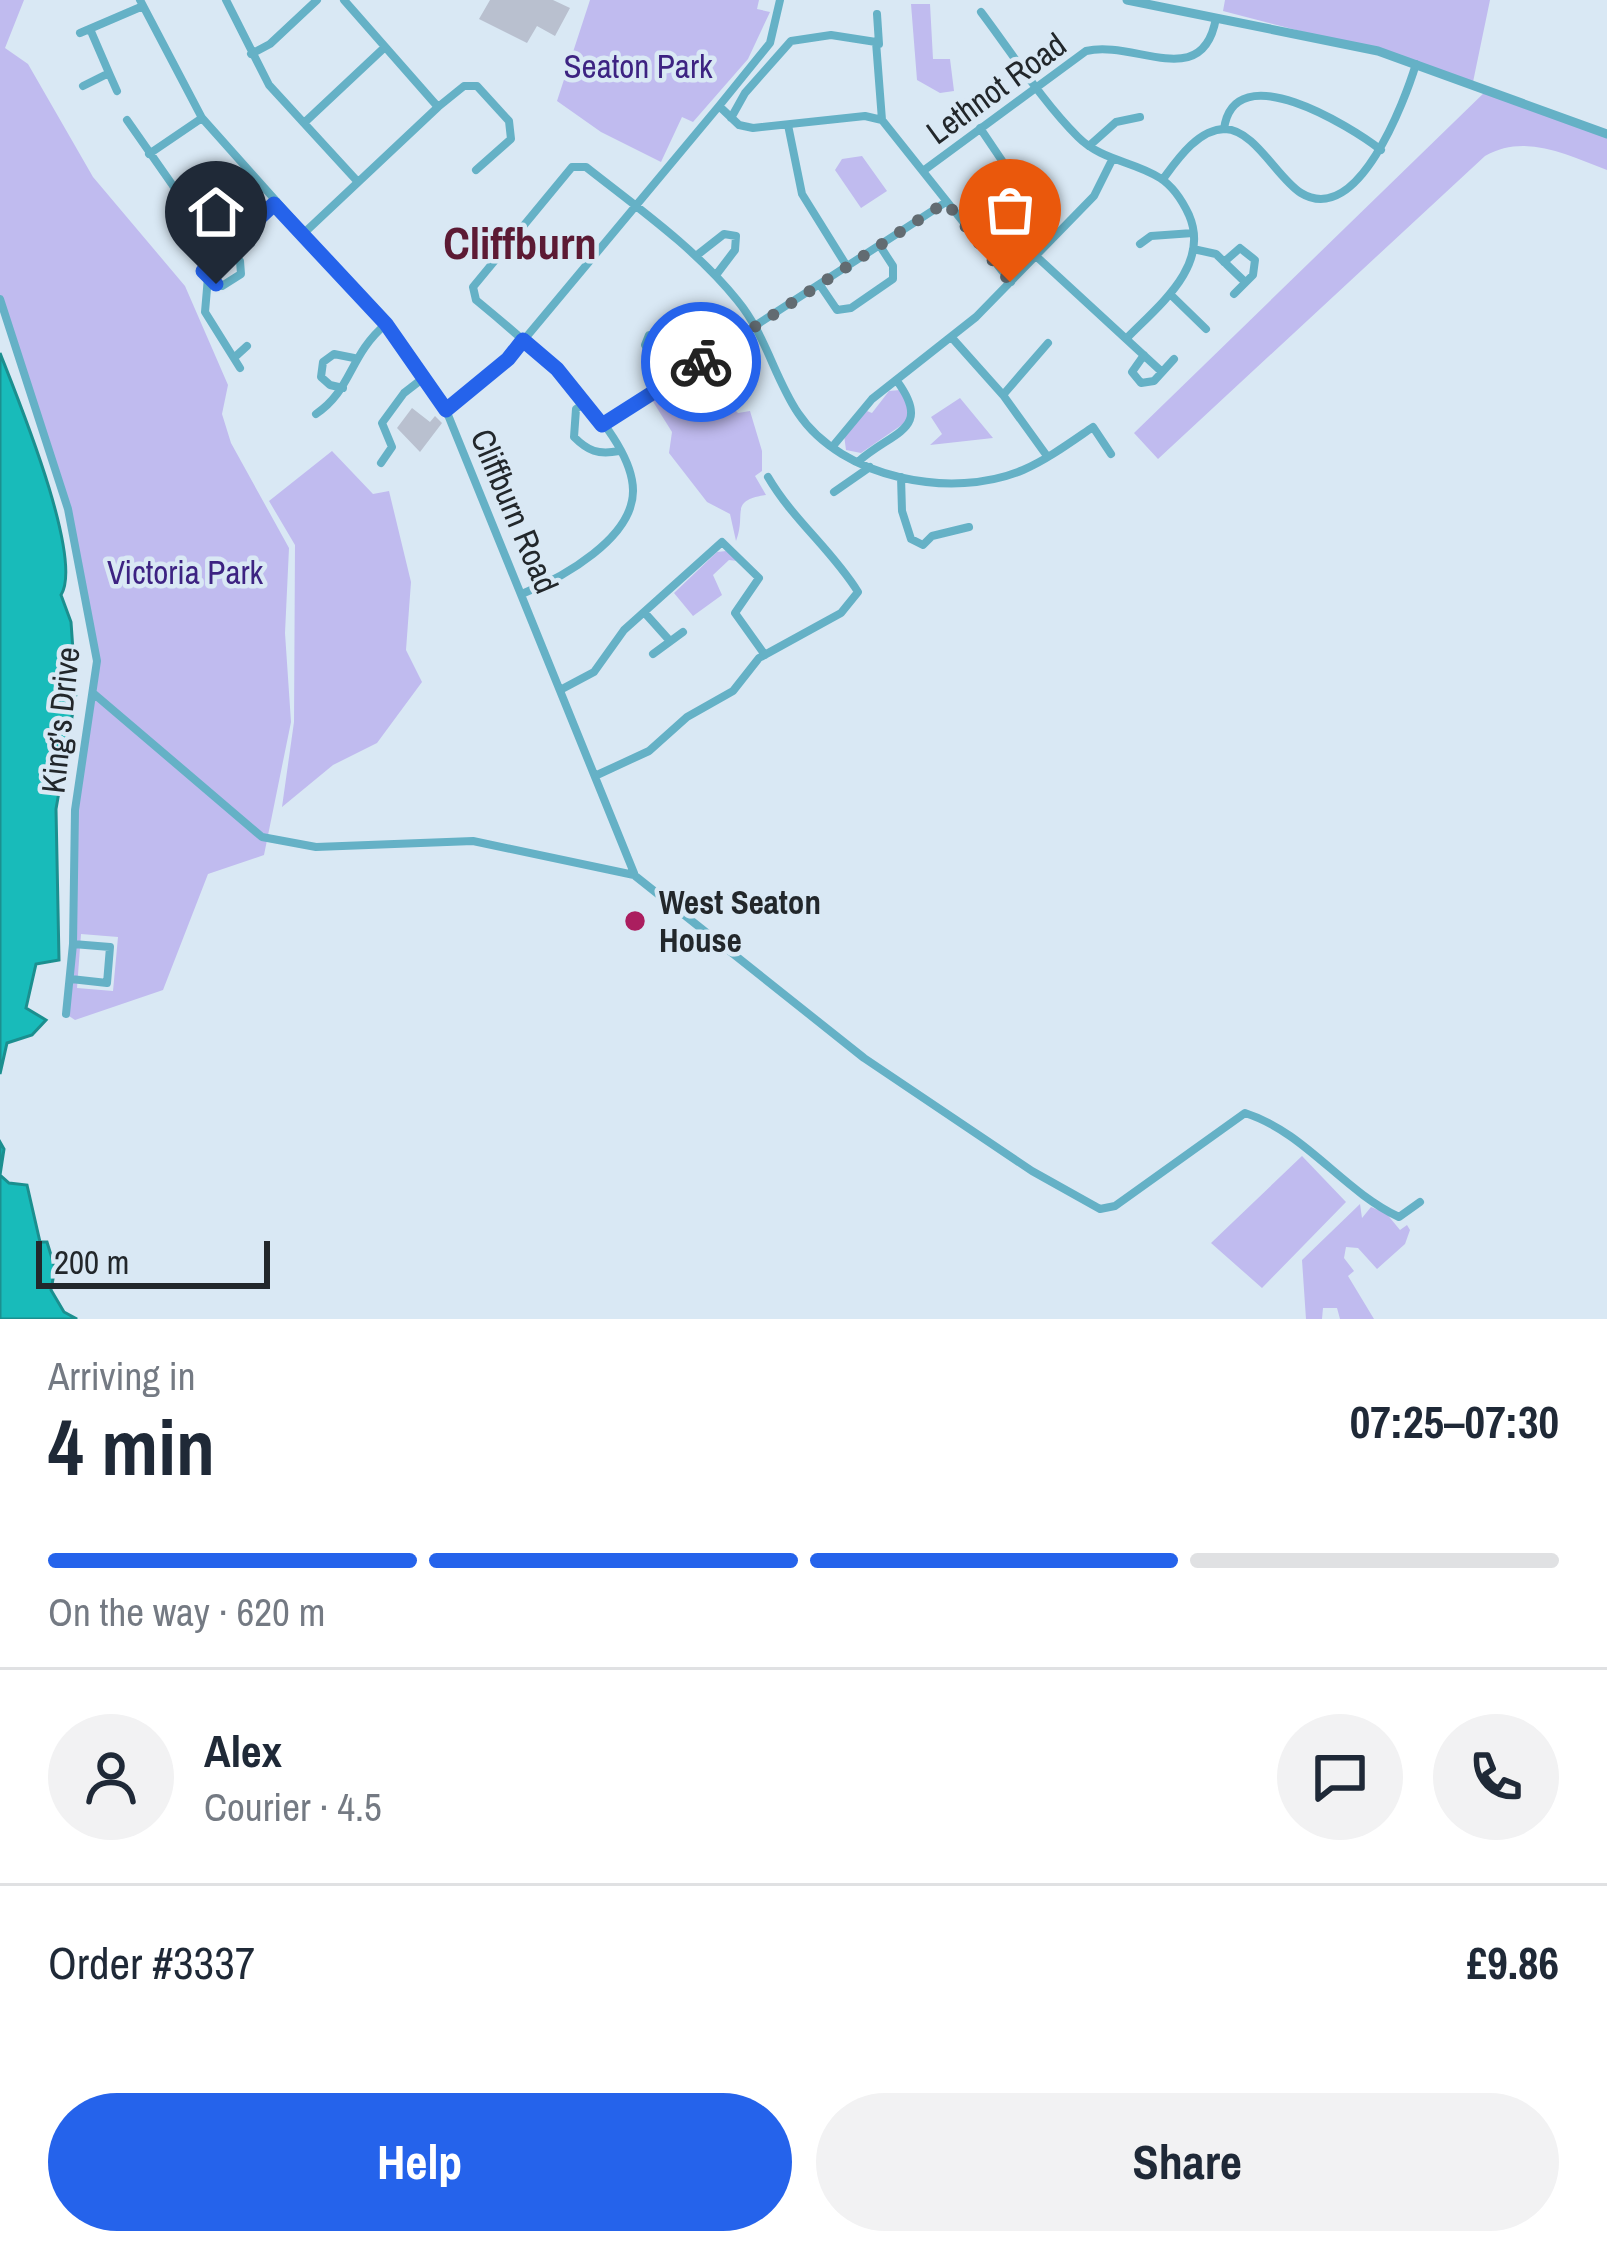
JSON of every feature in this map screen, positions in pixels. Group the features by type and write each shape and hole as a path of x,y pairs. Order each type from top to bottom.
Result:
{"street":[{"path":"226,0 269,85 358,182"},
{"path":"251,54 270,44 317,0"},
{"path":"344,0 438,107"},
{"path":"446,410 508,359 719,106 770,43 781,0"},
{"path":"1127,0 1166,4 1378,51 1607,134"},
{"path":"117,91 85,31 142,3"},
{"name":"Cliffburn Road","path":"142,3 202,118 386,324 446,410 634,874"},
{"path":"981,12 1089,146 1163,179 1179,196 1193,233 1188,267 1170,294 1126,338"},
{"path":"878,14 882,120 1010,282"},
{"name":"Lethnot Road","path":"923,171 1076,56 1096,48 1171,59 1192,57 1208,44 1216,17"},
{"path":"731,118 745,94 791,41 868,37 878,45"},
{"path":"304,122 385,47"},
{"path":"1163,179 1197,140 1224,129 1238,132 1298,191 1314,198 1340,192 1381,150 1401,114 1417,64"},
{"path":"82,86 110,74"},
{"path":"303,234 464,86 477,86 509,121 511,139 476,170"},
{"path":"1224,129 1230,108 1245,97 1266,95 1348,122 1381,150"},
{"path":"719,106 753,128 865,116 882,120"},
{"path":"1089,146 1116,122 1140,117"},
{"path":"148,155 202,118"},
{"path":"128,120 176,190"},
{"path":"788,124 802,194 848,268"},
{"path":"980,128 1009,171"},
{"path":"833,446 872,399 953,339 1036,256 1094,196 1112,160"},
{"path":"524,593 573,570 619,528 634,495 628,467 585,403 557,369 476,301 473,287 572,167 586,167 716,275 756,327 800,416 833,446 859,461 901,477 971,482 1024,469 1094,427 1111,454"},
{"path":"602,425 946,202"},
{"path":"240,368 208,320 204,274 274,204"},
{"path":"193,207 242,265 241,274 228,286 204,274"},
{"path":"185,240 206,220"},
{"path":"1139,244 1151,236 1193,233"},
{"path":"696,256 724,234 736,236 735,250 716,275"},
{"path":"820,285 837,310 851,308 893,279 893,266 880,246"},
{"path":"1224,262 1240,248 1250,252 1256,268 1234,294"},
{"path":"1193,249 1208,249 1245,282"},
{"path":"1036,256 1162,372"},
{"path":"1170,294 1206,329"},
{"name":"King's Drive","path":"0,299 68,509 97,661 75,810 73,944 66,1014"},
{"path":"316,414 343,388 354,358 386,324"},
{"path":"668,383 645,345 649,335 663,335 686,371"},
{"path":"953,339 1003,395 1047,456"},
{"path":"1003,395 1048,343"},
{"path":"236,356 248,346"},
{"path":"343,388 321,377 323,362 334,354 354,358"},
{"path":"1144,355 1134,364 1135,381 1147,383 1174,359"},
{"path":"381,463 392,447 382,423 404,393 426,376"},
{"path":"859,461 907,427 914,414 912,402 897,381"},
{"path":"585,403 576,409 574,437 587,450 619,451"},
{"path":"834,492 871,466"},
{"path":"597,776 649,751 687,717 733,692 765,655 841,613 858,592 768,477"},
{"path":"901,477 902,511 911,538 923,545 932,536 968,527"},
{"path":"768,500 778,494"},
{"path":"562,689 595,672 624,630 716,544 728,543 759,578 735,613 765,655"},
{"path":"644,612 670,641"},
{"path":"653,654 683,632"},
{"path":"93,692 269,839 316,847 472,841 634,874 865,1058 1032,1172 1100,1209 1115,1206 1245,1114 1301,1143 1380,1208 1399,1217 1420,1202"},
{"path":"71,980 107,983 110,947 73,944"}],"green space":[{"name":"Victoria Park","path":"0,0 24,0 5,48 28,64 93,177 185,286 228,385 222,414 231,443 289,548 285,633 291,722 264,855 208,874 163,990 75,1020 66,1014 75,810 97,661 54,457 0,304","holes":["81,934 118,937 113,991 77,988"]},
{"name":"Seaton Park","path":"590,0 759,0 757,9 770,12 748,59 693,122 682,117 661,162 601,132 557,101"},
{"path":"1225,0 1490,0 1473,82 1378,51 1223,11"},
{"path":"911,4 930,4 933,59 950,59 954,91 940,93 917,80"},
{"path":"1489,88 1607,134 1607,170 1531,146 1500,149 1485,156 1158,459 1134,433"},
{"path":"862,156 887,191 861,208 835,170 842,159"},
{"path":"703,366 720,395 738,413 750,411 762,451 762,471 755,476 766,495 743,505 736,541 730,514 707,502 669,453 672,432 652,400"},
{"path":"900,390 910,402 909,420 861,453 846,450 844,435 867,411 872,413 889,391"},
{"path":"960,398 993,438 930,445 942,434 931,417"},
{"path":"332,451 373,494 389,491 411,582 406,650 422,682 377,743 333,765 282,807 294,722 295,545 269,501"},
{"path":"726,551 737,561 729,560 713,575 722,595 693,616 674,593 717,552"},
{"path":"1302,1156 1346,1202 1262,1288 1211,1243"},
{"path":"1360,1204 1362,1218 1371,1207 1386,1213 1400,1230 1407,1225 1410,1230 1405,1244 1377,1269 1358,1248 1346,1247 1344,1258 1354,1271 1348,1276 1374,1319 1340,1319 1337,1308 1323,1308 1322,1319 1306,1319 1302,1260"}],"shaded area":[{"path":"0,353 57,515 66,576 61,595 71,622 76,694 56,809 59,960 36,964 26,1008 46,1020 32,1035 7,1043 0,1074"},
{"path":"0,1175 9,1183 27,1185 40,1242 47,1242 55,1268 51,1290 64,1312 77,1319 0,1319"}],"building":[{"path":"490,0 553,0 570,8 555,36 537,26 527,43 479,19"},
{"path":"412,408 430,422 435,416 442,423 420,452 397,428"}],"way so far":[{"path":"701,362 946,202 1010,282"}],"place":[{"name":"West Seaton House","path":"635,921"}],"district":[{"name":"Cliffburn","path":"520,242"}],"route":[{"path":"216,284 203,271 274,204 386,324 446,410 508,359 523,340 557,369 602,425 701,362"}]}
